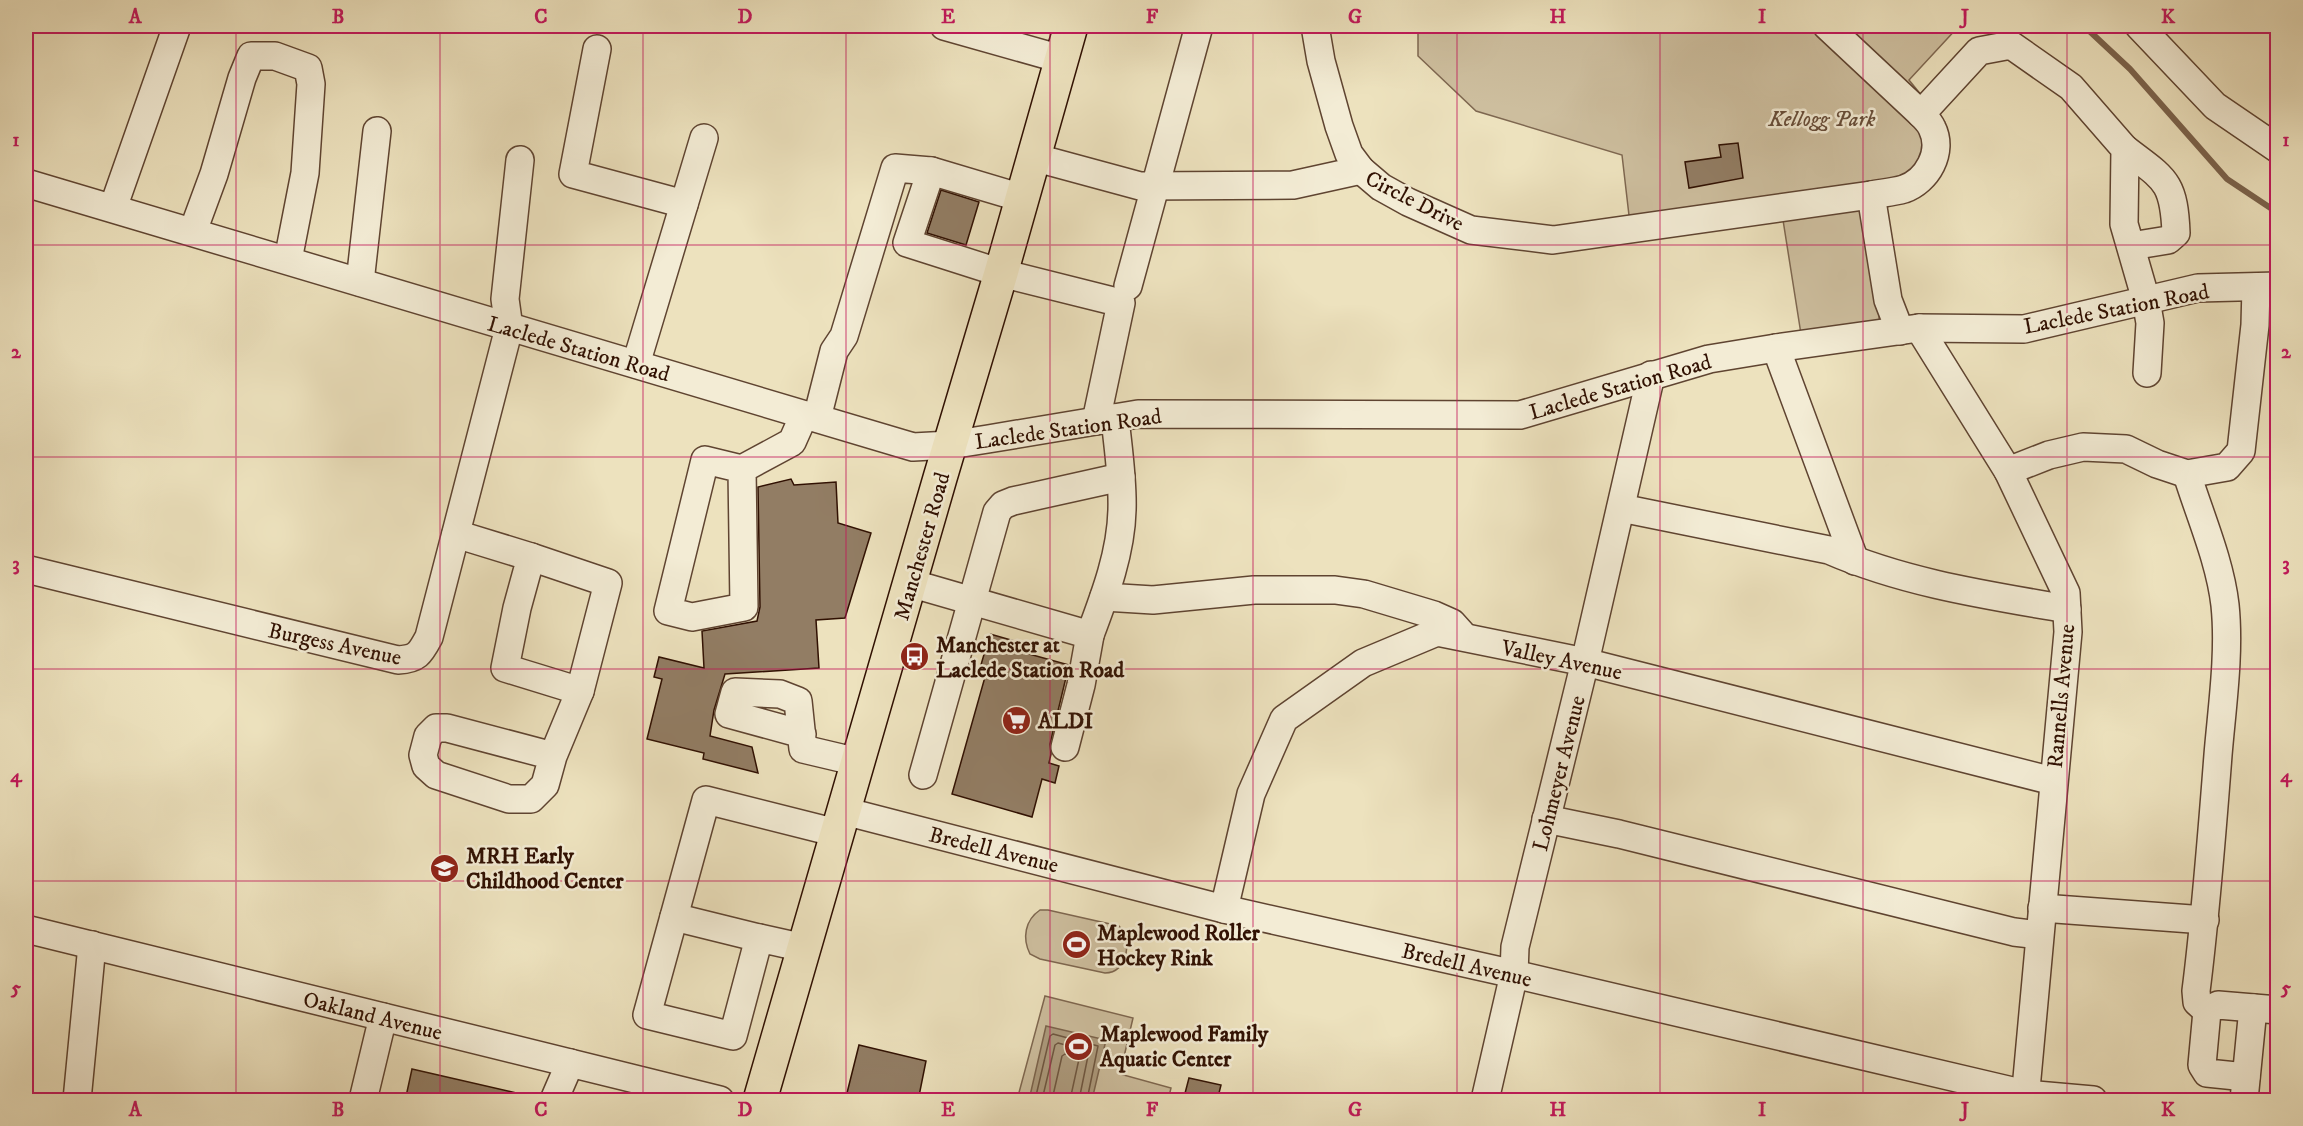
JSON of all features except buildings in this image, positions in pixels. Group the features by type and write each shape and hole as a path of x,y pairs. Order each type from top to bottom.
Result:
{"main road":[{"name":"Manchester Road","path":"760,1101 1071,26"}],"street":[{"path":"113,208 177,26"},
{"path":"944,26 1061,59"},
{"path":"1128,286 1199,26"},
{"path":"1315,26 1321,61 1339,126 1349,154 1360,170"},
{"name":"Circle Drive","path":"1033,157 1140,186 1293,185 1360,170 1380,187 1471,230 1553,240 1904,189 1917,182 1928,171 1935,157 1936,143 1933,129 1921,114 1827,26"},
{"path":"2139,26 2215,106 2277,149"},
{"path":"1921,114 1979,51 2011,45 2071,87 2125,149 2164,179 2175,206 2176,233 2168,240 2131,246"},
{"path":"597,49 573,174 684,204"},
{"path":"192,231 214,174 242,78 251,56 275,56 308,68 311,84 305,173 288,260"},
{"path":"360,282 377,131"},
{"path":"636,364 704,138"},
{"path":"2125,149 2124,224 2146,300 2150,323 2147,373"},
{"path":"509,328 505,298 520,160"},
{"path":"742,469 744,607 692,617 668,611 705,460 742,469 792,442 811,416 834,351 844,336 895,168 931,171 1022,198"},
{"path":"931,171 907,243 1001,273 1121,303 1106,419 1121,477 1122,512 1113,567 1090,635 1081,685 1065,747"},
{"name":"Laclede Station Road","path":"26,183 913,447 950,445 1138,414 1520,415 1709,359 1909,330 2024,329 2199,288 2267,286"},
{"name":"Rannells Avenue","path":"1871,195 1888,300 2008,471 2066,593 2068,632 2025,1097"},
{"path":"2008,471 2049,455 2083,447 2126,449 2157,464 2187,474 2227,467 2241,452 2255,325 2267,286"},
{"name":"Burgess Avenue","path":"26,569 398,660 412,659 422,650 429,638 509,328"},
{"path":"1776,348 1855,561"},
{"name":"Lohmeyer Avenue","path":"1485,1101 1514,974 1515,947 1585,662 1651,375"},
{"path":"2187,474 2219,576 2225,615 2221,713 2205,920 2196,991 2198,1002 2207,1011"},
{"path":"923,775 971,600 998,512 1003,505 1013,501 1121,477"},
{"path":"1621,508 1829,550 1855,561 1922,582 2067,609"},
{"path":"456,534 608,583 580,691 553,756"},
{"path":"531,557 505,668 580,691"},
{"path":"910,583 1090,635"},
{"path":"1104,597 1154,600 1254,590 1335,590 1364,594 1434,615 1452,623 1463,638"},
{"name":"Valley Avenue","path":"1224,909 1251,794 1284,719 1363,663 1437,632 1585,662 2053,781"},
{"path":"802,734 803,749 858,762"},
{"name":"Bredell Avenue","path":"674,917 706,800 841,822 1514,974 2025,1097 2093,1101"},
{"path":"1546,819 1619,834 2014,932 2039,935"},
{"path":"2042,908 2205,920"},
{"path":"759,938 733,1036 647,1015 674,917 804,948"},
{"name":"Oakland Avenue","path":"26,928 720,1101"},
{"path":"77,1101 92,945"},
{"path":"2218,1005 2265,1009 2245,1089 2207,1072 2202,1065 2207,1011 2218,1005"},
{"path":"363,1101 383,1017"},
{"path":"554,1101 570,1063"}],"green space":[{"name":"Kellogg Park","path":"1418,26 1959,26 1909,80 1926,101 1947,135 1886,209 1879,320 1801,334 1780,201 1630,224 1622,155 1476,111 1418,56"},
{"name":"Maplewood Roller Hockey Rink","path":"1040,910 1119,926 1126,939 1127,947 1126,955 1119,968 1105,973 1040,959 1030,954 1026,942 1026,930 1031,919"},
{"name":"Maplewood Family Aquatic Center","path":"1045,996 1133,1018 1120,1074 1171,1088 1168,1100 1017,1100"}],"water":[{"path":"1046,1026 1106,1040 1092,1100 1029,1100"}],"waterway":[{"path":"2084,26 2130,69 2227,179 2272,209 2278,210"}],"place":[{"name":"Manchester at Laclede Station Road","path":"915,657"},
{"name":"ALDI","path":"1017,720"},
{"name":"MRH Early Childhood Center","path":"445,868"},
{"name":"Maplewood Roller Hockey Rink","path":"1076,945"},
{"name":"Maplewood Family Aquatic Center","path":"1079,1046"}]}
